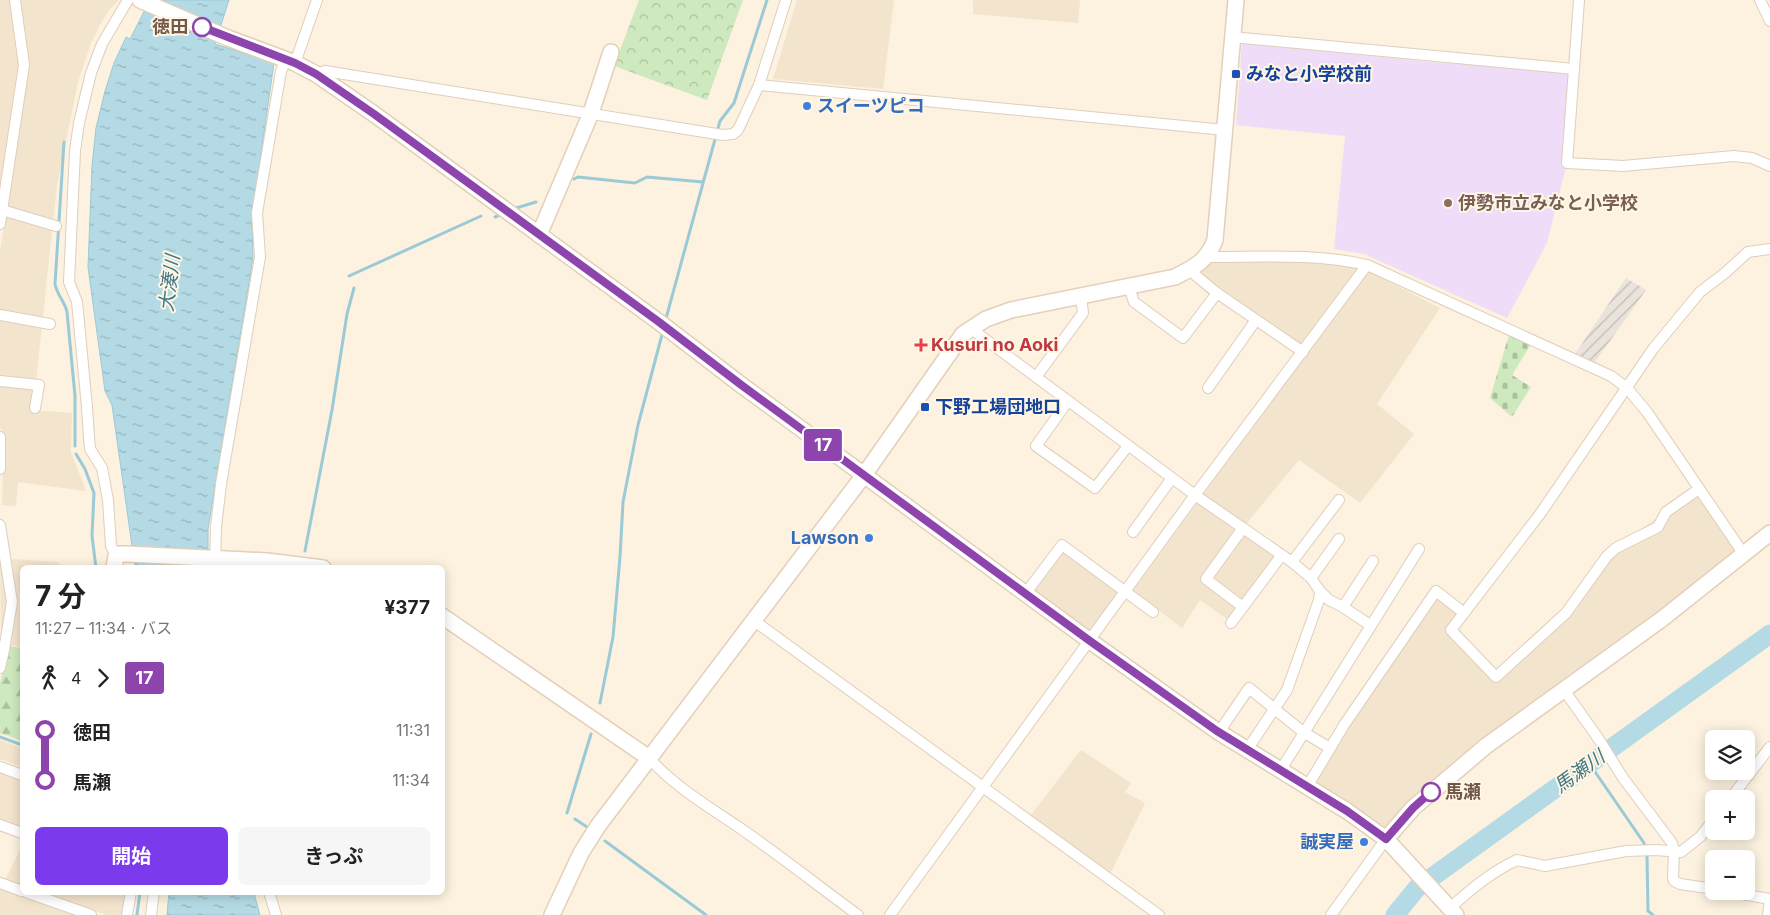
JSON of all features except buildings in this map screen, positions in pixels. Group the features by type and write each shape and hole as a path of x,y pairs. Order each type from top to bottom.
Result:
{"street":[{"path":"0,224 24,65 15,0"},
{"path":"128,0 102,44 91,73 79,123 75,151 69,282 77,302 87,407 88,438 90,449 102,468 108,500 111,546 119,559 215,563 267,561 299,565"},
{"path":"140,0 228,38 290,61 316,74 664,326 1090,641 1219,732 1347,811 1386,839 1453,912 1475,886 1493,873 1517,860 1545,866 1608,854 1647,850 1681,852 1705,831"},
{"path":"215,563 220,484 260,257 257,213 281,71 290,61 316,0"},
{"path":"316,74 325,71 710,133 733,134 738,130 759,86 786,0"},
{"path":"552,915 566,882 598,826 864,475 957,341 970,328 986,319 1011,310 1176,277 1207,257 1215,240 1236,0"},
{"path":"1579,0 1567,163 1623,166 1734,156 1752,158 1770,166"},
{"path":"1760,0 1770,21"},
{"path":"1232,37 1574,69"},
{"path":"539,235 591,113 611,52"},
{"path":"759,86 1226,130"},
{"path":"2,210 56,226"},
{"path":"1699,489 1666,512 1658,527 1616,548 1607,556 1566,613 1496,677 1451,630 1540,514 1653,350 1700,292 1748,252 1770,249"},
{"path":"1207,257 1315,257 1367,265 1611,376 1627,388 1647,412 1743,553"},
{"path":"890,915 1195,495 1367,265"},
{"path":"1189,270 1217,293 1303,352"},
{"path":"1128,287 1134,302 1183,338 1217,293"},
{"path":"1036,378 1083,313 1081,296"},
{"path":"0,315 50,324"},
{"path":"1208,388 1256,320"},
{"path":"970,328 1195,495 1292,562 1311,578 1329,600 1370,625"},
{"path":"0,381 39,385 35,408"},
{"path":"1068,401 1036,446 1095,488 1128,446"},
{"path":"0,437 0,469"},
{"path":"1133,532 1172,478"},
{"path":"1292,562 1339,500"},
{"path":"0,526 12,602 0,668"},
{"path":"1243,528 1206,579 1243,607"},
{"path":"1331,915 1386,839 1413,808 1479,752 1662,619 1770,533"},
{"path":"1311,578 1339,539"},
{"path":"1025,594 1062,545 1153,612"},
{"path":"1280,771 1419,549"},
{"path":"1231,623 1281,556"},
{"path":"1343,607 1373,560"},
{"path":"1246,750 1287,690 1319,600 1320,591"},
{"path":"1307,787 1344,725 1436,591 1464,613"},
{"path":"445,618 649,758 661,771 699,801 738,826 858,915"},
{"path":"753,620 1159,915"},
{"path":"1219,732 1249,688 1303,732 1330,748"},
{"path":"1564,690 1598,738 1622,778 1672,843 1674,852 1674,881 1680,884 1705,888"},
{"path":"1737,790 1770,747"},
{"path":"0,767 20,774"},
{"path":"0,826 20,833"},
{"path":"0,883 20,890"},
{"path":"34,895 91,915"},
{"path":"127,915 130,895"},
{"path":"151,915 154,895"},
{"path":"270,895 276,915"},
{"path":"1755,896 1770,899 1768,915"}],"shaded area":[{"path":"0,0 11,0 19,65 0,203"},
{"path":"20,0 119,0 109,10 91,43 78,82 57,185 33,410 72,413 71,452 86,491 18,482 16,506 2,505 4,439 0,426 0,252 28,65"},
{"path":"797,0 894,0 883,89 773,79"},
{"path":"973,0 1080,0 1078,23 973,14"},
{"name":"伊勢市立みなと小学校","path":"1242,43 1440,63 1574,69 1567,163 1547,243 1507,318 1364,254 1334,249 1345,136 1236,125"},
{"path":"1211,260 1316,260 1359,267 1302,347 1198,271"},
{"path":"1368,271 1440,308 1377,404 1414,434 1360,503 1299,460 1246,524 1201,493"},
{"path":"1626,278 1646,290 1593,365 1575,354"},
{"path":"1699,489 1743,553 1564,690 1386,839 1307,787 1436,591 1464,613 1452,631 1496,677 1566,613 1628,538"},
{"path":"1197,503 1237,528 1200,579 1237,606 1227,619 1200,600 1182,628 1133,591"},
{"path":"1243,528 1281,556 1243,607 1206,579"},
{"path":"1062,550 1120,594 1090,634 1032,591"},
{"path":"0,551 6,584 7,605 1,643"},
{"path":"11,560 58,562 60,565 20,565 20,647 11,645 16,605"},
{"path":"0,740 20,747 20,766 0,759"},
{"path":"1081,750 1131,783 1125,792 1145,803 1110,874 1031,815"},
{"path":"0,773 20,780 20,826 0,820"},
{"path":"20,850 20,885 5,880"},
{"path":"0,889 74,915 0,915"},
{"path":"48,895 126,895 122,915 107,915"}],"green space":[{"path":"639,0 743,0 707,100 614,66"},
{"path":"1509,335 1531,344 1512,375 1531,387 1512,417 1490,398"},
{"path":"9,646 20,648 20,740 0,733 0,683"}],"water":[{"name":"大湊川","path":"150,0 229,0 215,44 274,63 252,216 253,258 208,529 208,565 135,565 112,405 105,391 88,267 92,166 96,128 105,91 114,63 126,37 130,39"},
{"path":"169,895 255,895 260,915 167,915"}],"waterway":[{"path":"665,322 720,121 734,103 767,0"},
{"path":"64,142 55,284 67,312 75,396 75,446"},
{"path":"574,179 578,177 635,183 647,177 703,182"},
{"path":"513,209 536,202"},
{"path":"495,217 503,214"},
{"path":"349,276 481,216"},
{"path":"305,551 332,410 347,314 354,288"},
{"path":"600,703 613,637 623,502 638,425 663,331"},
{"path":"76,454 85,469 94,493 92,536 96,565"},
{"name":"馬瀬川","path":"1395,915 1417,888 1770,634"},
{"path":"567,813 591,734"},
{"path":"0,737 20,744"},
{"path":"1589,763 1644,843 1647,856 1648,911 1653,915"},
{"path":"575,819 587,827"},
{"path":"605,841 706,915"},
{"path":"137,915 140,895"}],"bus line":[{"name":"17","path":"202,27 295,63 316,74 374,114 659,322 740,384 1090,641 1217,731 1347,811 1386,839 1413,808 1431,792"}],"place":[{"name":"徳田","path":"202,27"},
{"name":"みなと小学校前","path":"1236,74"},
{"name":"スイーツピコ","path":"807,106"},
{"name":"伊勢市立みなと小学校","path":"1448,203"},
{"name":"Kusuri no Aoki","path":"921,345"},
{"name":"下野工場団地口","path":"925,407"},
{"name":"Lawson","path":"869,538"},
{"name":"馬瀬","path":"1431,792"},
{"name":"誠実屋","path":"1364,842"}]}
